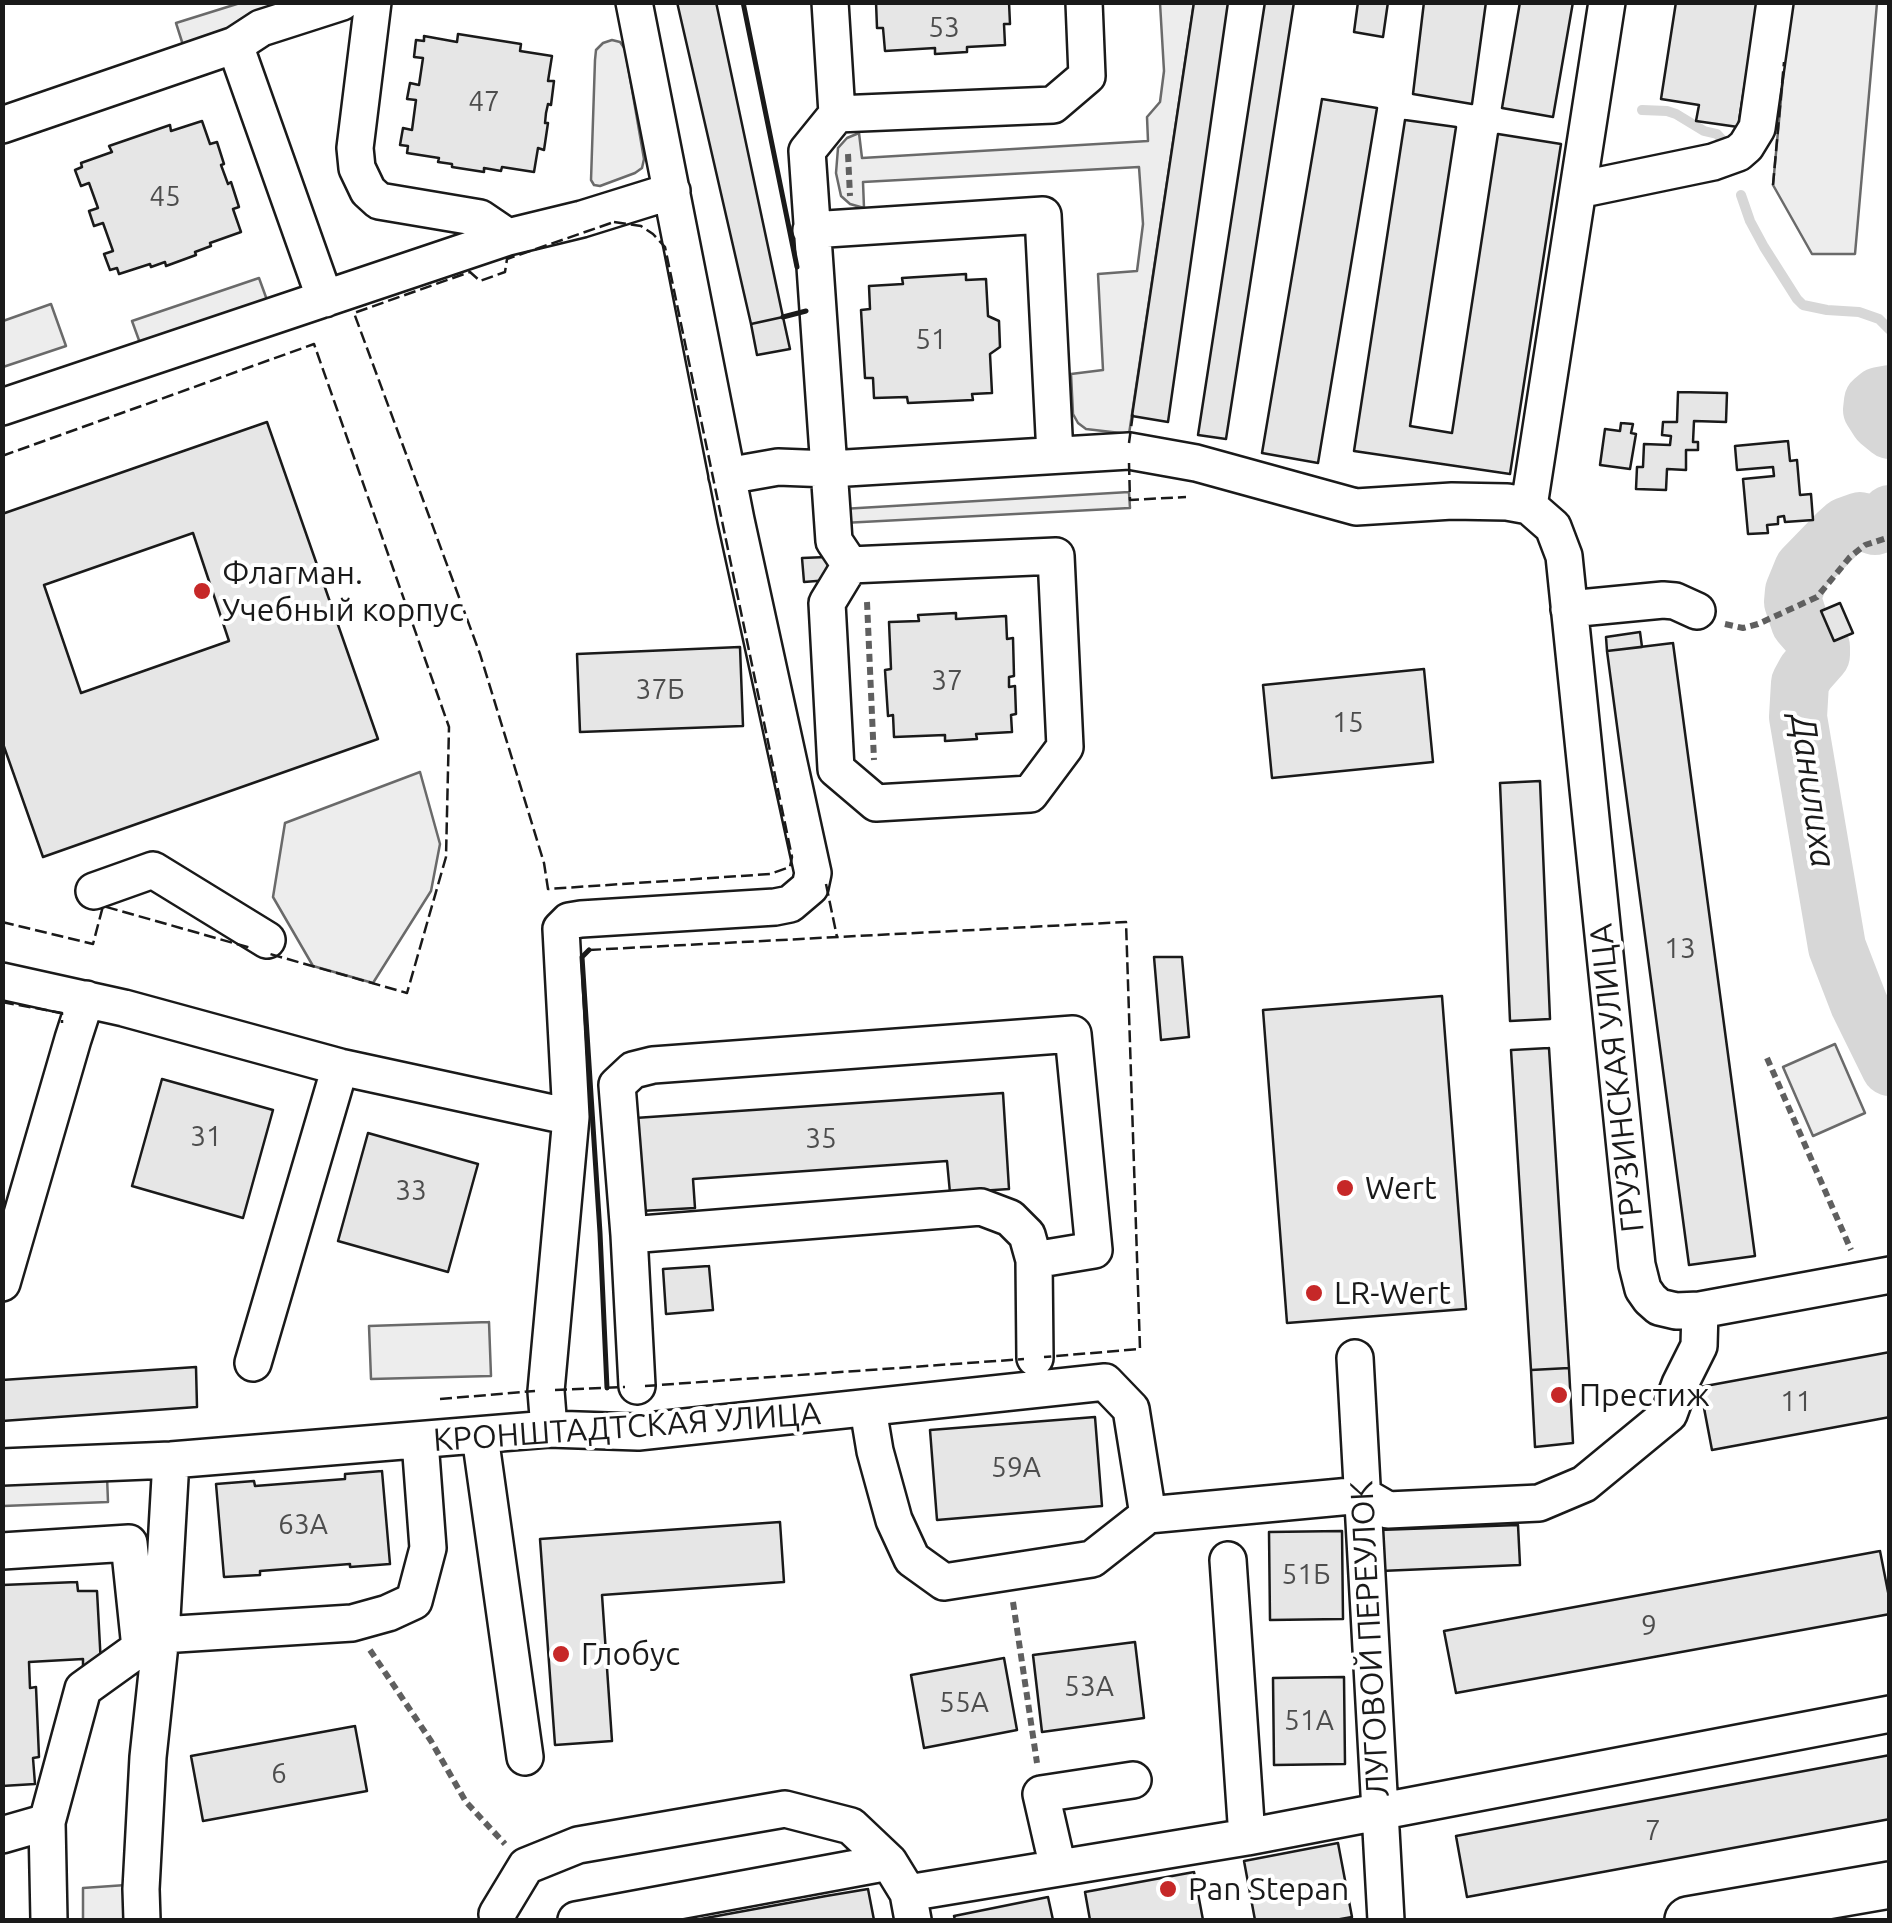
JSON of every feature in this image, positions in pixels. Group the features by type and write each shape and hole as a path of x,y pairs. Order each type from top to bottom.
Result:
{"main road":[{"path":"1688,1920 1890,1885"},
{"path":"1808,1920 1890,1908"}],"street":[{"path":"2,126 235,45 261,28 342,2"},
{"path":"374,2 355,148 368,191 379,200 480,218 508,238"},
{"path":"550,1429 546,1390 571,1117 561,929 581,919 790,904 810,886 813,873 727,476 634,3 622,2"},
{"path":"830,2 843,114"},
{"path":"858,565 834,541 807,152 843,114 1053,105 1088,76 1084,2"},
{"path":"1530,506 1607,2"},
{"path":"1578,190 1713,162 1746,146 1757,128 1775,2"},
{"path":"235,45 325,300"},
{"path":"2,407 508,238 672,190"},
{"path":"812,230 1043,215 1055,455"},
{"path":"727,476 778,467 830,468 1129,451 1196,463 1356,508 1452,501 1507,502 1530,506 1553,527 1561,543 1569,609 1663,600 1697,611"},
{"path":"1056,556 1066,747 1030,794 876,804 836,769 827,602 858,565 1056,556"},
{"name":"ГРУЗИНСКАЯ УЛИЦА","path":"1569,609 1637,1265 1644,1289 1659,1307 1700,1310 1882,1276"},
{"path":"94,891 153,870 267,940"},
{"path":"2,981 86,999 340,1066 571,1117"},
{"path":"2,1284 86,999"},
{"path":"636,1386 629,1234 616,1085 633,1070 652,1065 1073,1034 1094,1250 1034,1260"},
{"path":"254,1364 340,1066"},
{"path":"629,1234 980,1207 1010,1218 1027,1235 1034,1260 1034,1358"},
{"path":"868,1409 894,1520 912,1559 944,1582 1092,1558 1148,1515 1362,1495 1388,1510 1539,1503 1584,1484 1669,1414 1699,1346 1700,1310"},
{"name":"ЛУГОВОЙ ПЕРЕУЛОК","path":"1354,1358 1386,1920"},
{"name":"КРОНШТАДТСКАЯ УЛИЦА","path":"2,1467 171,1460 550,1429 638,1432 1105,1382 1131,1409 1148,1515"},
{"path":"480,1436 526,1757"},
{"path":"161,1635 352,1622 388,1613 414,1600 428,1548 420,1441"},
{"path":"142,1920 147,1776 161,1635 171,1460"},
{"path":"2,1551 129,1543 140,1648 83,1690 47,1822 49,1920"},
{"path":"1228,1560 1248,1838"},
{"path":"498,1920 497,1914 526,1866 578,1845 785,1808 851,1826 888,1862 910,1906 1058,1868 1248,1838 1890,1714"},
{"path":"1058,1868 1042,1794 1133,1780"},
{"path":"2,1835 47,1822"},
{"path":"576,1920 888,1862"}],"path":[{"path":"843,114 852,227"},
{"path":"1697,611 1743,628 1770,619 1823,590 1839,568 1865,545 1890,537"},
{"path":"858,565 876,804"},
{"path":"1767,1058 1848,1247 1882,1276"},
{"path":"1008,1572 1042,1794"},
{"path":"352,1622 431,1741 466,1802 526,1866"}],"shaded area":[{"path":"240,3 319,3 183,45 176,23"},
{"path":"1160,3 1194,3 1129,434 1086,429 1073,414 1071,374 1103,370 1098,274 1137,271 1143,224 1139,167 863,182 864,208 841,196 836,173 838,148 859,133 862,158 1148,141 1147,117 1160,102 1164,71"},
{"path":"1790,3 1877,3 1855,254 1812,254 1773,185"},
{"path":"612,40 625,49 644,159 642,168 635,173 600,186 591,180 595,60 596,50"},
{"path":"259,278 267,300 140,343 132,321"},
{"path":"51,304 66,346 3,367 3,321"},
{"path":"1129,492 1130,508 843,523 842,509"},
{"path":"420,772 440,844 431,891 373,983 313,966 273,897 285,823"},
{"path":"1835,1044 1865,1113 1813,1136 1783,1067"},
{"path":"489,1322 491,1376 371,1379 369,1326"},
{"path":"107,1476 108,1502 3,1506 3,1482"},
{"path":"126,1885 127,1920 83,1920 83,1888"}],"building":[{"path":"677,2 716,2 783,317 751,324"},
{"path":"876,2 1009,2 1010,24 1004,24 1005,45 935,54 935,48 885,51 883,28 877,28"},
{"path":"1194,2 1228,2 1168,422 1132,416"},
{"path":"1265,2 1294,2 1226,439 1198,435"},
{"path":"1358,2 1388,2 1383,37 1354,32"},
{"path":"1424,2 1486,2 1472,104 1413,94"},
{"path":"1520,2 1573,2 1553,117 1502,108"},
{"path":"1676,2 1758,2 1738,127 1696,121 1699,105 1661,99"},
{"path":"458,34 521,44 520,51 552,56 548,81 554,81 551,105 548,104 546,113 544,150 538,148 534,172 502,167 501,171 484,168 484,172 452,167 438,162 439,158 407,153 408,146 400,145 403,128 412,130 416,100 407,99 410,83 419,85 423,58 414,57 416,40 424,41 424,36 457,42"},
{"path":"1322,99 1377,108 1318,463 1262,453"},
{"path":"1405,120 1456,127 1410,426 1452,433 1498,134 1561,144 1510,474 1354,451"},
{"path":"202,121 210,144 217,142 224,164 221,165 239,207 233,209 241,232 166,266 165,262 151,267 150,264 119,274 117,268 110,270 104,254 113,251 103,223 94,226 89,211 98,208 89,183 81,186 75,170 82,167 81,163 112,152 109,146 170,125 171,131"},
{"path":"966,274 966,280 986,279 988,316 999,321 1000,347 990,354 992,393 972,394 973,400 908,403 907,397 874,398 873,378 865,378 861,310 870,309 869,286 903,284 902,278"},
{"path":"783,317 790,349 757,355 751,324"},
{"path":"1678,392 1727,393 1726,422 1694,421 1693,442 1698,442 1698,450 1686,450 1686,470 1667,469 1666,490 1636,489 1637,467 1643,467 1644,444 1670,445 1671,436 1662,435 1663,422 1677,422"},
{"path":"267,422 378,739 43,857 2,741 2,514","holes":["193,533 229,641 81,693 44,585"]},
{"path":"1621,423 1633,424 1631,433 1636,434 1630,469 1600,465 1605,429 1620,431"},
{"path":"1788,441 1790,461 1797,460 1800,495 1811,494 1813,520 1785,522 1784,516 1778,517 1778,524 1767,525 1768,533 1748,534 1743,479 1774,476 1773,467 1737,470 1735,446"},
{"path":"827,557 829,580 804,582 802,558"},
{"path":"1840,603 1853,633 1834,641 1821,611"},
{"path":"956,613 956,619 1006,616 1007,639 1013,638 1014,676 1009,677 1009,687 1015,686 1016,714 1011,715 1012,732 945,741 945,735 894,737 893,715 888,716 885,670 891,669 889,622 919,621 918,615"},
{"path":"1640,632 1642,647 1607,651 1606,637"},
{"path":"1673,643 1755,1256 1689,1265 1607,651"},
{"path":"740,647 743,726 580,732 577,654"},
{"path":"1424,669 1433,762 1272,778 1263,685"},
{"path":"1540,781 1550,1019 1510,1021 1500,783"},
{"path":"1154,957 1182,957 1189,1037 1161,1040"},
{"path":"1442,996 1466,1309 1287,1323 1263,1010"},
{"path":"1549,1048 1569,1368 1531,1370 1511,1050"},
{"path":"162,1079 273,1110 243,1218 132,1186"},
{"path":"1003,1093 1009,1189 950,1193 947,1161 693,1179 695,1208 641,1211 635,1118"},
{"path":"368,1133 478,1164 448,1272 338,1241"},
{"path":"709,1266 713,1310 666,1314 663,1269"},
{"path":"1890,1352 1890,1417 1712,1450 1700,1387"},
{"path":"196,1367 197,1407 2,1421 2,1380"},
{"path":"1569,1368 1573,1443 1535,1447 1531,1370"},
{"path":"1095,1417 1102,1506 937,1520 930,1430"},
{"path":"382,1471 390,1564 260,1571 260,1575 224,1577 216,1484 254,1481 255,1486 345,1479 345,1474"},
{"path":"780,1522 784,1582 602,1595 612,1741 555,1745 540,1539"},
{"path":"1518,1525 1520,1565 1381,1571 1379,1530"},
{"path":"1342,1531 1343,1619 1270,1620 1269,1532"},
{"path":"1880,1551 1890,1614 1456,1693 1444,1631"},
{"path":"77,1582 78,1591 97,1591 101,1665 83,1666 83,1659 29,1662 30,1688 36,1687 39,1757 33,1758 35,1784 2,1786 2,1585"},
{"path":"1135,1642 1144,1718 1042,1732 1033,1655"},
{"path":"1004,1658 1017,1730 924,1748 911,1675"},
{"path":"1344,1677 1345,1764 1274,1765 1273,1678"},
{"path":"355,1726 367,1791 203,1821 191,1756"},
{"path":"1890,1755 1890,1819 1467,1897 1456,1836"},
{"path":"1338,1843 1352,1917 1255,1920 1244,1861"},
{"path":"1194,1872 1203,1920 1090,1920 1085,1892"},
{"path":"868,1889 874,1920 695,1920 826,1896"},
{"path":"1048,1897 1053,1920 955,1920 954,1916"}],"waterway":[{"path":"1642,110 1676,114 1704,131 1717,134 1725,143"},
{"path":"1741,195 1764,247 1803,305 1859,312 1879,319 1890,330"},
{"name":"Данилиха","path":"1890,394 1873,401 1872,410 1890,430"},
{"name":"Данилиха","path":"1890,514 1881,524 1860,521 1837,534 1803,569 1793,602 1800,623 1821,647 1821,655 1800,683 1798,717 1837,947 1890,1067"}],"fence":[{"path":"1773,185 1784,62"},
{"path":"614,222 641,226 665,247 792,857 790,867 770,874 548,889 544,863 480,654 354,313 470,272 480,281 505,272 507,259 614,222"},
{"path":"2,456 314,344 449,727 446,857 407,993 270,954"},
{"path":"1129,443 1133,413"},
{"path":"1129,463 1130,500 1186,497"},
{"path":"826,884 837,937"},
{"path":"2,922 93,944 103,906 251,948"},
{"path":"589,950 1126,922 1140,1349 1044,1357"},
{"path":"2,1002 62,1013 62,1023"},
{"path":"645,1386 1024,1359"},
{"path":"555,1390 625,1387"},
{"path":"440,1399 535,1391"}],"wall":[{"path":"743,2 797,267"},
{"path":"783,317 806,311"},
{"path":"589,950 582,957 607,1388"}],"place":[{"name":"Флагман. Учебный корпус","path":"202,591"},
{"name":"Wert","path":"1345,1188"},
{"name":"LR-Wert","path":"1314,1293"},
{"name":"Престиж","path":"1559,1395"},
{"name":"Глобус","path":"561,1654"},
{"name":"Pan Stepan","path":"1168,1889"}]}
